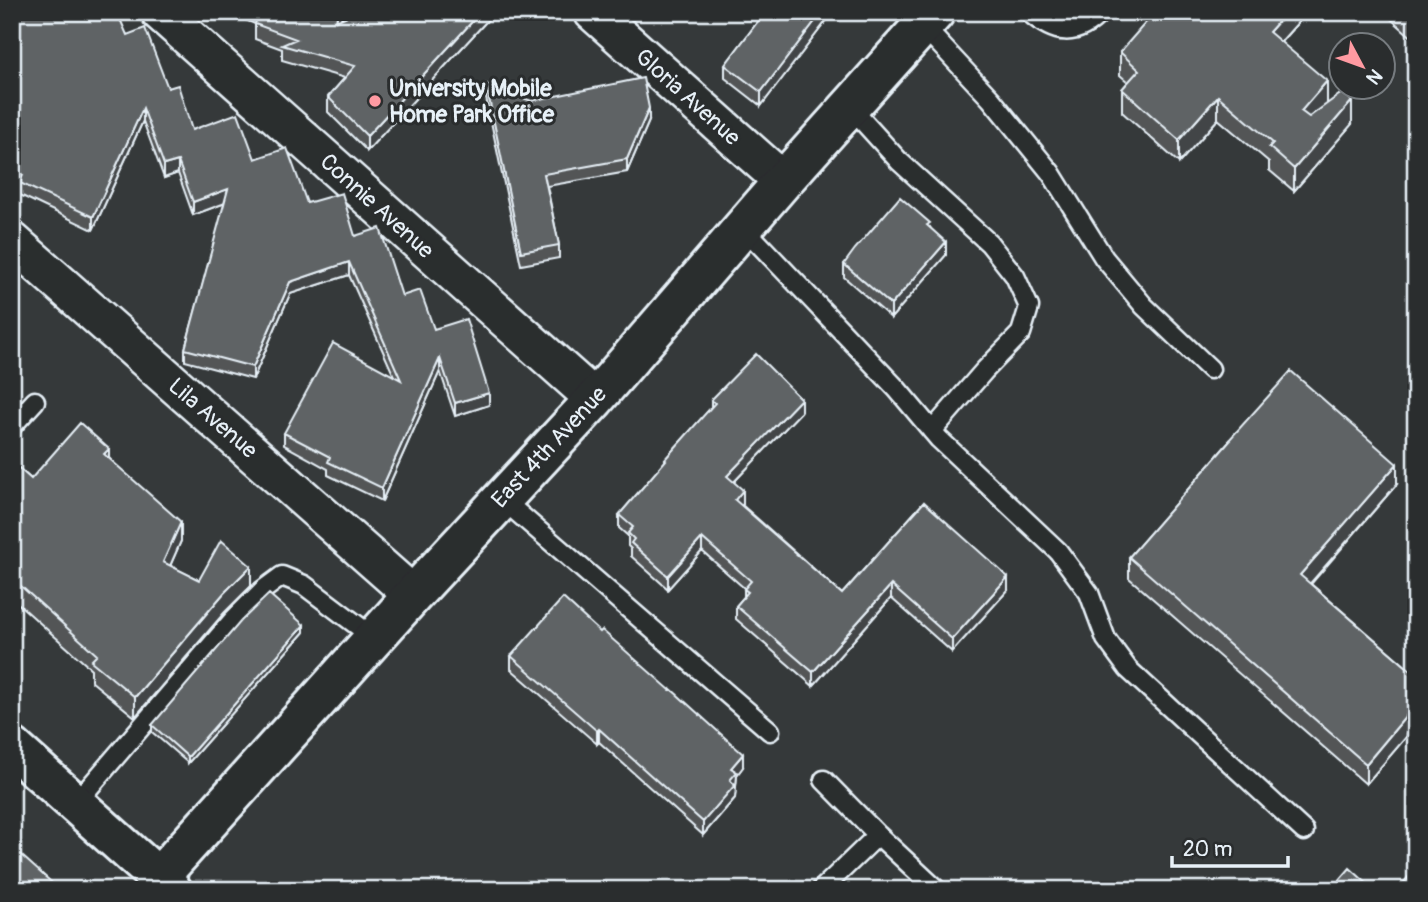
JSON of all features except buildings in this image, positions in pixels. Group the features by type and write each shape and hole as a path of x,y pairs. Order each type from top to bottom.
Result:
{"street":[{"name":"Connie Avenue","path":"160,12 595,399"},
{"name":"Gloria Avenue","path":"593,12 783,181"},
{"name":"East 4th Avenue","path":"165,884 374,638 595,399 783,181 929,19"},
{"name":"Lila Avenue","path":"12,241 413,595"},
{"path":"12,747 165,884"}],"lane":[{"path":"1029,12 1042,24 1059,31 1076,30 1101,12"},
{"path":"929,19 1051,173 1104,258 1119,277 1144,306 1210,369"},
{"path":"850,107 899,161 989,243 1015,276 1030,307 1021,332 932,430"},
{"path":"743,228 897,389 932,430 1058,551 1089,593 1106,639 1128,669 1304,831"},
{"path":"12,426 35,401"},
{"path":"502,499 771,731"},
{"path":"75,803 233,620 263,590 282,576 304,585 374,638"},
{"path":"824,780 937,890"},
{"path":"821,890 878,835"},
{"path":"1410,890 1416,884"}],"place":[{"name":"University Mobile Home Park Office","path":"375,101"}]}
